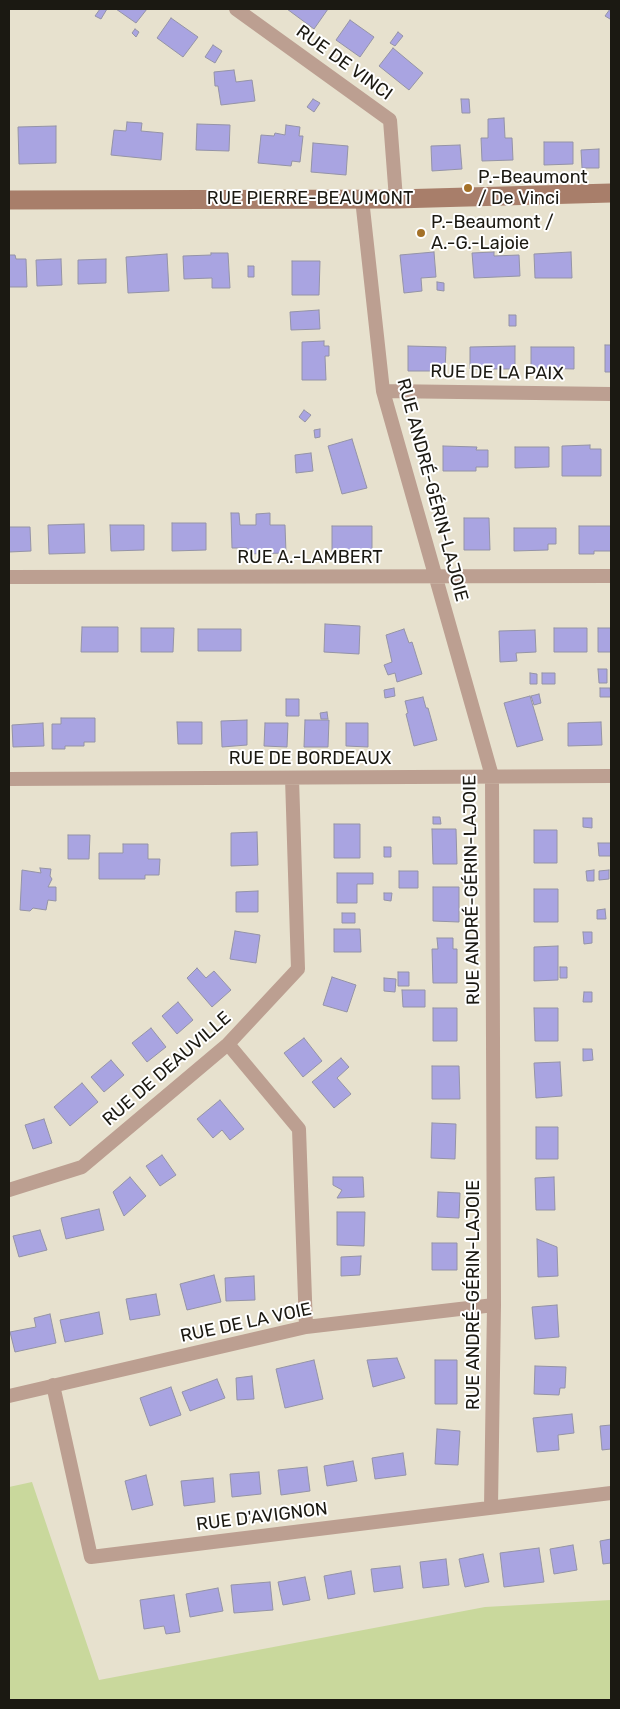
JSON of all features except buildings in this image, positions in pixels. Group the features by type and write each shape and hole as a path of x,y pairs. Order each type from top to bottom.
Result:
{"main road":[{"name":"RUE PIERRE-BEAUMONT","path":"9,200 396,199 611,193"}],"street":[{"name":"RUE DE VINCI","path":"236,9 390,120 396,199"},
{"name":"RUE ANDRÉ-GÉRIN-LAJOIE","path":"362,199 383,391 492,776 494,1305 491,1507"},
{"name":"RUE DE LA PAIX","path":"383,391 611,394"},
{"name":"RUE A.-LAMBERT","path":"9,577 611,576"},
{"name":"RUE DE BORDEAUX","path":"9,780 611,776"},
{"name":"RUE DE DEAUVILLE","path":"9,1190 82,1167 228,1044 298,969 292,778"},
{"path":"228,1044 299,1129 306,1327"},
{"name":"RUE DE LA VOIE","path":"9,1396 306,1327 494,1305"},
{"name":"RUE D'AVIGNON","path":"53,1385 91,1557 611,1493"}],"green space":[{"path":"32,1482 99,1680 485,1607 611,1600 611,1700 9,1700 9,1487"}],"place":[{"name":"P.-Beaumont / De Vinci","path":"468,188"},
{"name":"P.-Beaumont / A.-G.-Lajoie","path":"421,233"}]}
